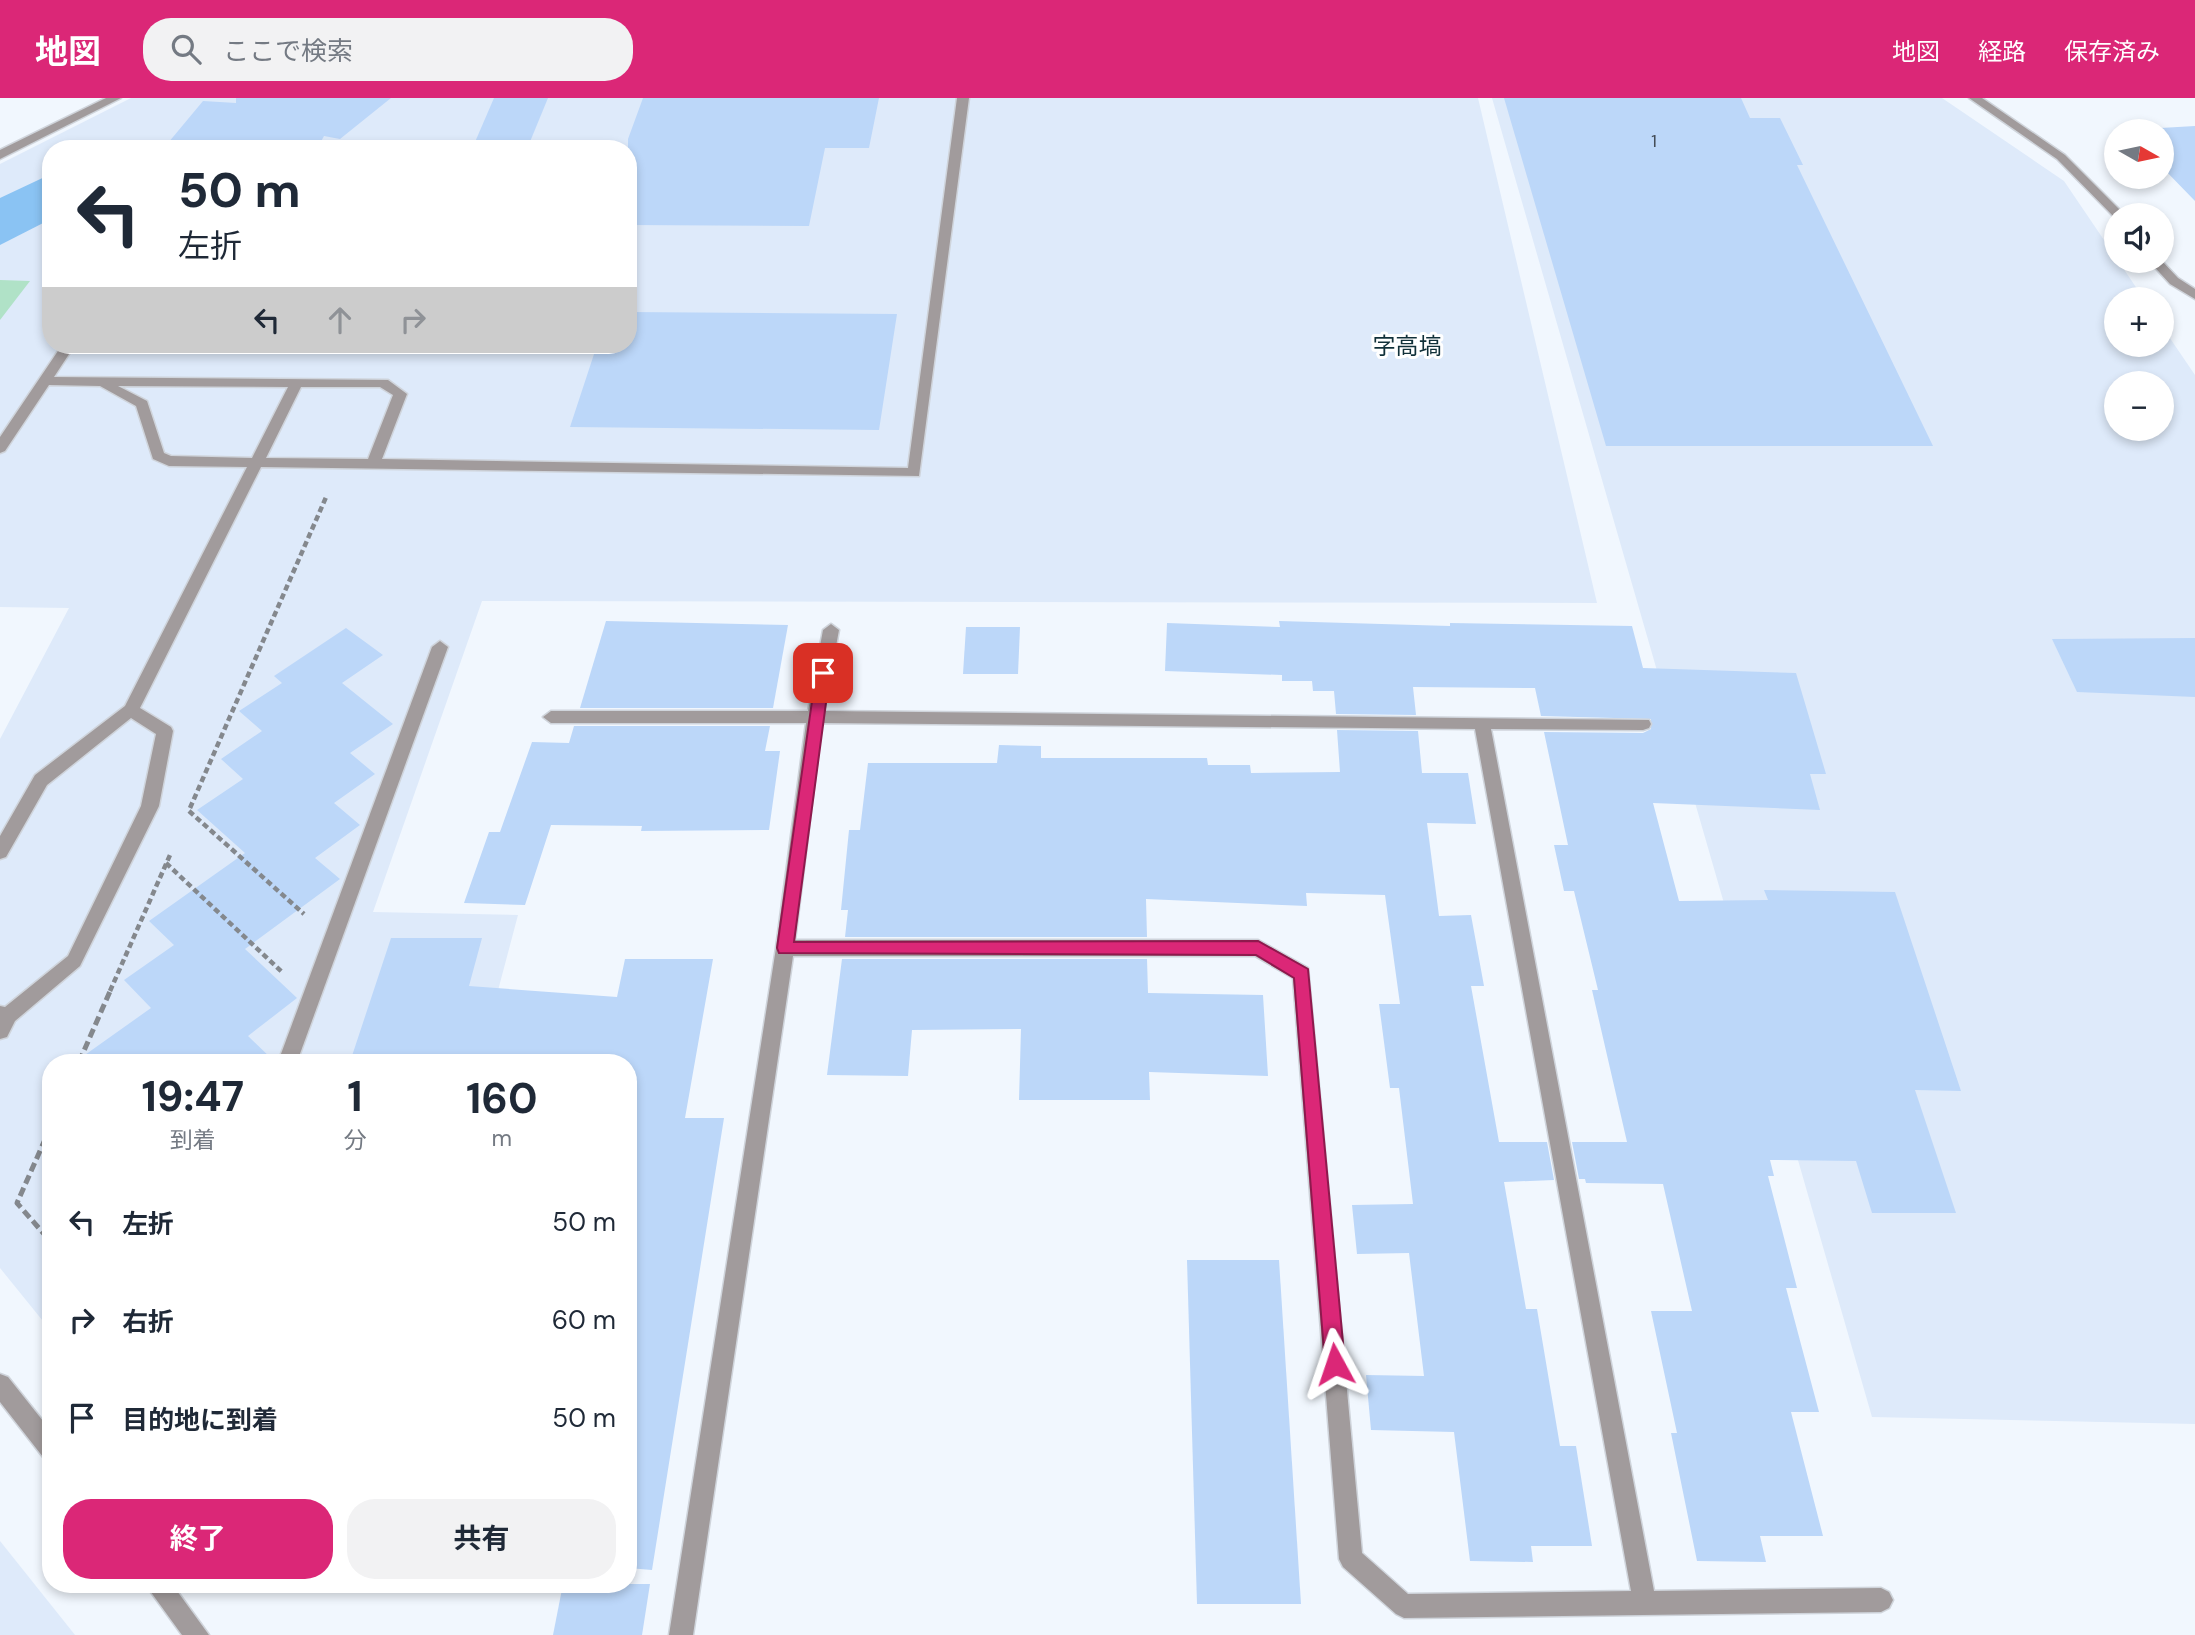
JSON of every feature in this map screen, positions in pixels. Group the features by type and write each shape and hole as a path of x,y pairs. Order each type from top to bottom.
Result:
{"street":[{"path":"0,155 115,98"},
{"path":"99,381 142,404 158,456 169,461 914,473 963,98"},
{"path":"1975,98 2061,157 2107,203"},
{"path":"2166,273 2195,295"},
{"path":"0,448 62,354"},
{"path":"45,381 383,383 400,394 373,464"},
{"path":"0,852 41,780 94,736 131,710 297,382"},
{"path":"681,1635 785,948 815,717 831,630"},
{"path":"290,1054 440,647"},
{"path":"3,1020 74,961 150,806 165,731 131,710"},
{"path":"551,717 1643,724"},
{"path":"1482,723 1644,1601"},
{"path":"785,948 1258,948 1302,974 1351,1559 1404,1606 1881,1600"},
{"path":"0,1385 42,1439"},
{"path":"164,1593 197,1635"}],"path":[{"path":"184,822 341,464"},
{"path":"188,811 333,940"},
{"path":"82,1054 171,853"},
{"path":"166,863 311,999"},
{"path":"42,1146 17,1203 42,1232"}],"shaded area":[{"path":"131,98 1478,98 1597,603 482,601 373,912 518,915 481,1054 42,1054 42,1320 0,1268 0,739 69,608 0,607 0,164 42,143 42,354 637,354 637,140 48,140"},
{"path":"1492,98 1942,98 2064,181 2104,240 2104,273 2126,273 2136,287 2104,287 2104,357 2174,357 2174,344 2195,375 2195,1424 1872,1417"},
{"path":"0,1541 75,1635 0,1635"}],"green space":[{"path":"0,280 30,281 0,320"}],"water":[{"path":"42,178 42,224 0,245 0,198"}],"building":[{"path":"236,98 391,98 340,139 324,136 322,140 170,140 203,101 236,103"},
{"path":"494,98 548,98 531,140 476,140"},
{"path":"643,98 879,98 869,148 825,148 809,226 637,225 637,140 628,139"},
{"path":"1504,98 1741,98 1750,118 1780,118 1803,165 1797,165 1933,446 1606,446"},
{"path":"2195,126 2195,201 2174,179 2174,127"},
{"path":"637,312 897,314 879,430 570,427 594,354 637,354"},
{"path":"606,621 788,625 773,708 580,708"},
{"path":"1279,621 1450,626 1450,623 1632,626 1643,668 1796,673 1826,774 1810,774 1820,810 1653,803 1679,901 1768,900 1764,890 1895,892 1961,1091 1915,1090 1956,1213 1872,1213 1856,1161 1770,1160 1774,1176 1768,1176 1797,1288 1786,1288 1819,1412 1791,1412 1823,1536 1760,1536 1766,1562 1697,1561 1671,1433 1677,1433 1651,1311 1692,1311 1663,1184 1586,1183 1585,1179 1579,1179 1572,1142 1627,1142 1592,990 1598,990 1574,891 1564,891 1554,845 1568,845 1544,732 1643,733 1651,729 1651,719 1541,716 1535,688 1413,687 1416,715 1336,714 1334,691 1313,691 1312,681 1282,681 1282,675 1165,671 1167,623 1280,627"},
{"path":"966,627 1020,627 1018,674 963,674"},
{"path":"346,628 383,655 342,683 393,724 350,753 375,774 334,803 360,825 315,858 340,879 245,949 297,998 248,1036 267,1054 86,1054 151,1008 124,980 174,945 149,921 245,853 197,810 243,779 221,759 262,731 239,711 282,683 274,676"},
{"path":"2195,638 2195,697 2077,692 2052,639"},
{"path":"574,726 770,726 765,751 780,751 769,830 641,831 642,826 551,825 525,905 464,903 489,832 500,832 532,742 569,743"},
{"path":"1337,730 1418,731 1422,773 1468,773 1476,824 1427,823 1439,916 1471,915 1484,986 1471,986 1499,1142 1547,1142 1554,1180 1504,1182 1526,1309 1537,1309 1560,1446 1576,1446 1592,1546 1531,1546 1533,1562 1470,1561 1454,1432 1371,1430 1366,1375 1424,1376 1409,1253 1357,1254 1352,1205 1413,1204 1399,1088 1390,1088 1379,1004 1400,1004 1385,895 1306,893 1307,906 1146,899 1147,937 845,937 848,910 841,910 849,830 860,830 868,763 997,763 999,745 1041,746 1041,758 1207,758 1208,765 1250,765 1251,773 1340,772"},
{"path":"391,938 482,938 469,986 617,997 625,959 713,959 685,1118 724,1118 652,1570 637,1569 637,1054 353,1054"},
{"path":"842,959 1147,959 1148,993 1263,995 1268,1076 1149,1072 1150,1100 1019,1100 1021,1029 912,1030 908,1076 827,1075"},
{"path":"1187,1260 1279,1260 1301,1604 1197,1604"},
{"path":"637,1584 650,1584 642,1635 553,1635 561,1593 637,1593"}],"district":[{"name":"字高塙","path":"1407,346"}],"route":[{"path":"823,673 785,948 1258,948 1302,974 1335,1364"}]}
